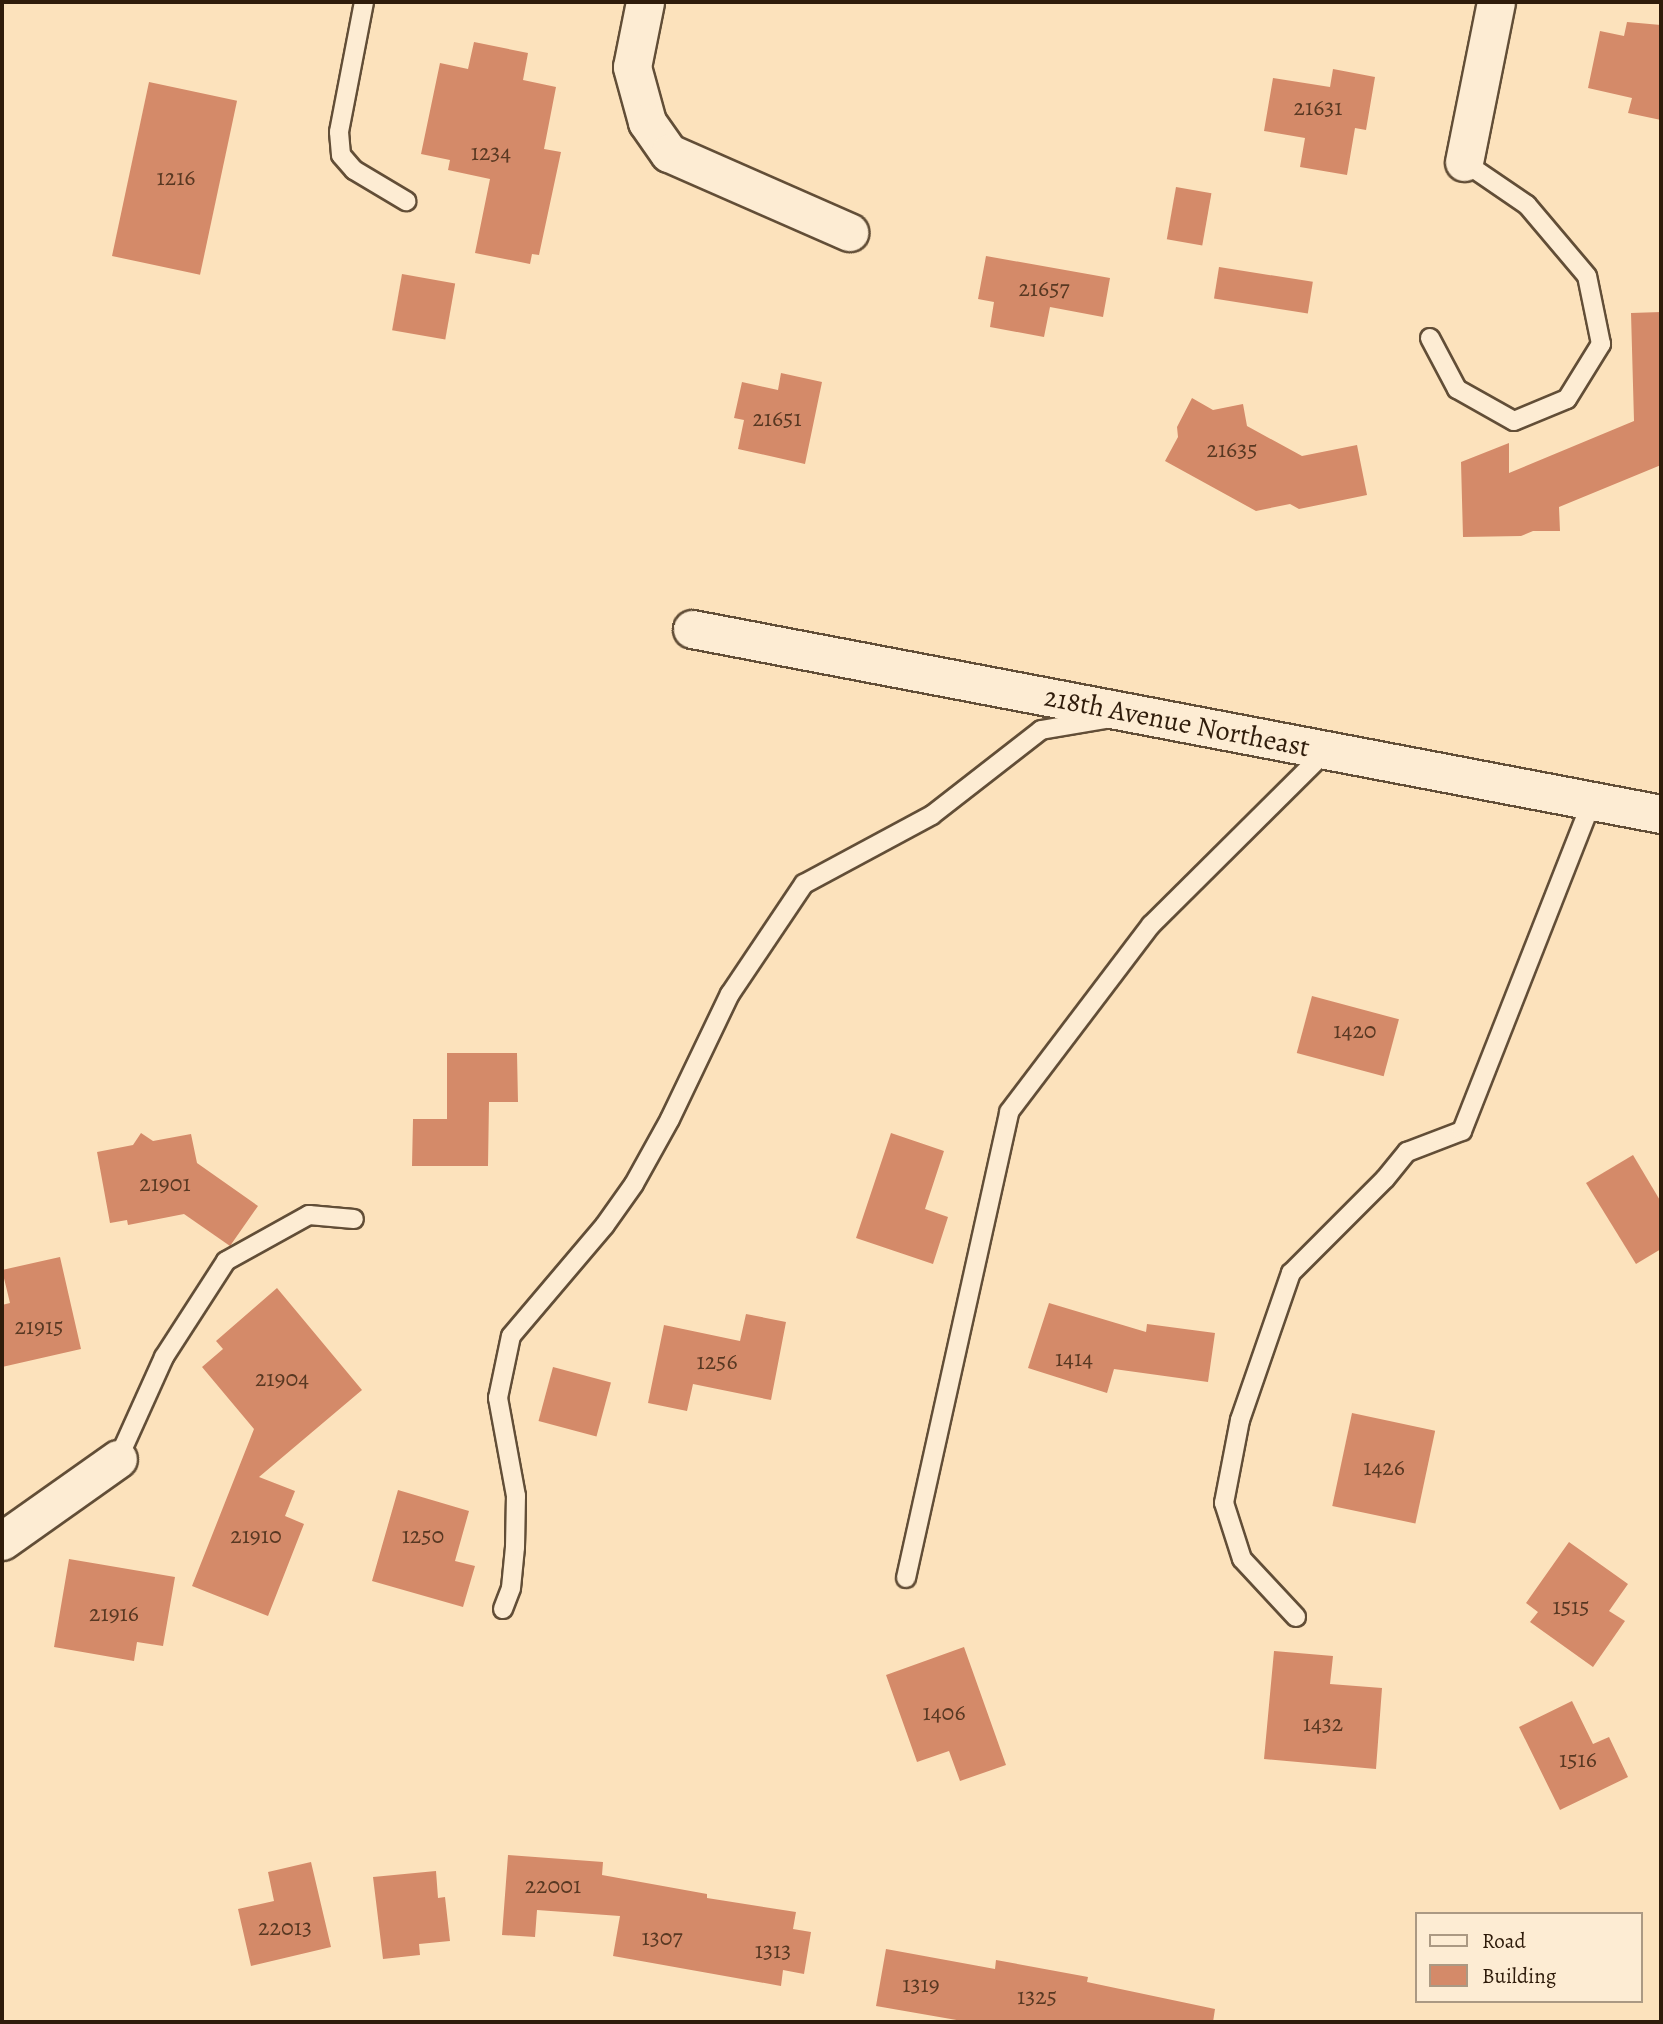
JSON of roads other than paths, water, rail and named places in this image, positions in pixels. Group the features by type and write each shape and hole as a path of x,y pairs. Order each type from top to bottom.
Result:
{"street":[{"path":"645,2 632,67 647,122 668,153 849,232"},
{"path":"1464,162 1496,2"},
{"name":"218th Avenue Northeast","path":"692,629 1661,814"},
{"path":"2,1542 118,1459"}],"lane":[{"path":"364,2 339,132 341,155 362,176 406,201"},
{"path":"1430,338 1457,388 1514,421 1567,399 1601,344 1587,276 1527,205 1464,162"},
{"path":"503,1609 511,1588 516,1496 498,1398 511,1336 605,1225 634,1184 670,1119 730,994 804,884 932,815 1041,730 1134,714"},
{"path":"906,1578 1009,1112 1151,925 1327,750"},
{"path":"1296,1617 1242,1559 1224,1503 1240,1420 1291,1273 1385,1180 1407,1152 1462,1131 1592,801"},
{"path":"118,1459 164,1357 226,1261 309,1215 355,1219"}]}
